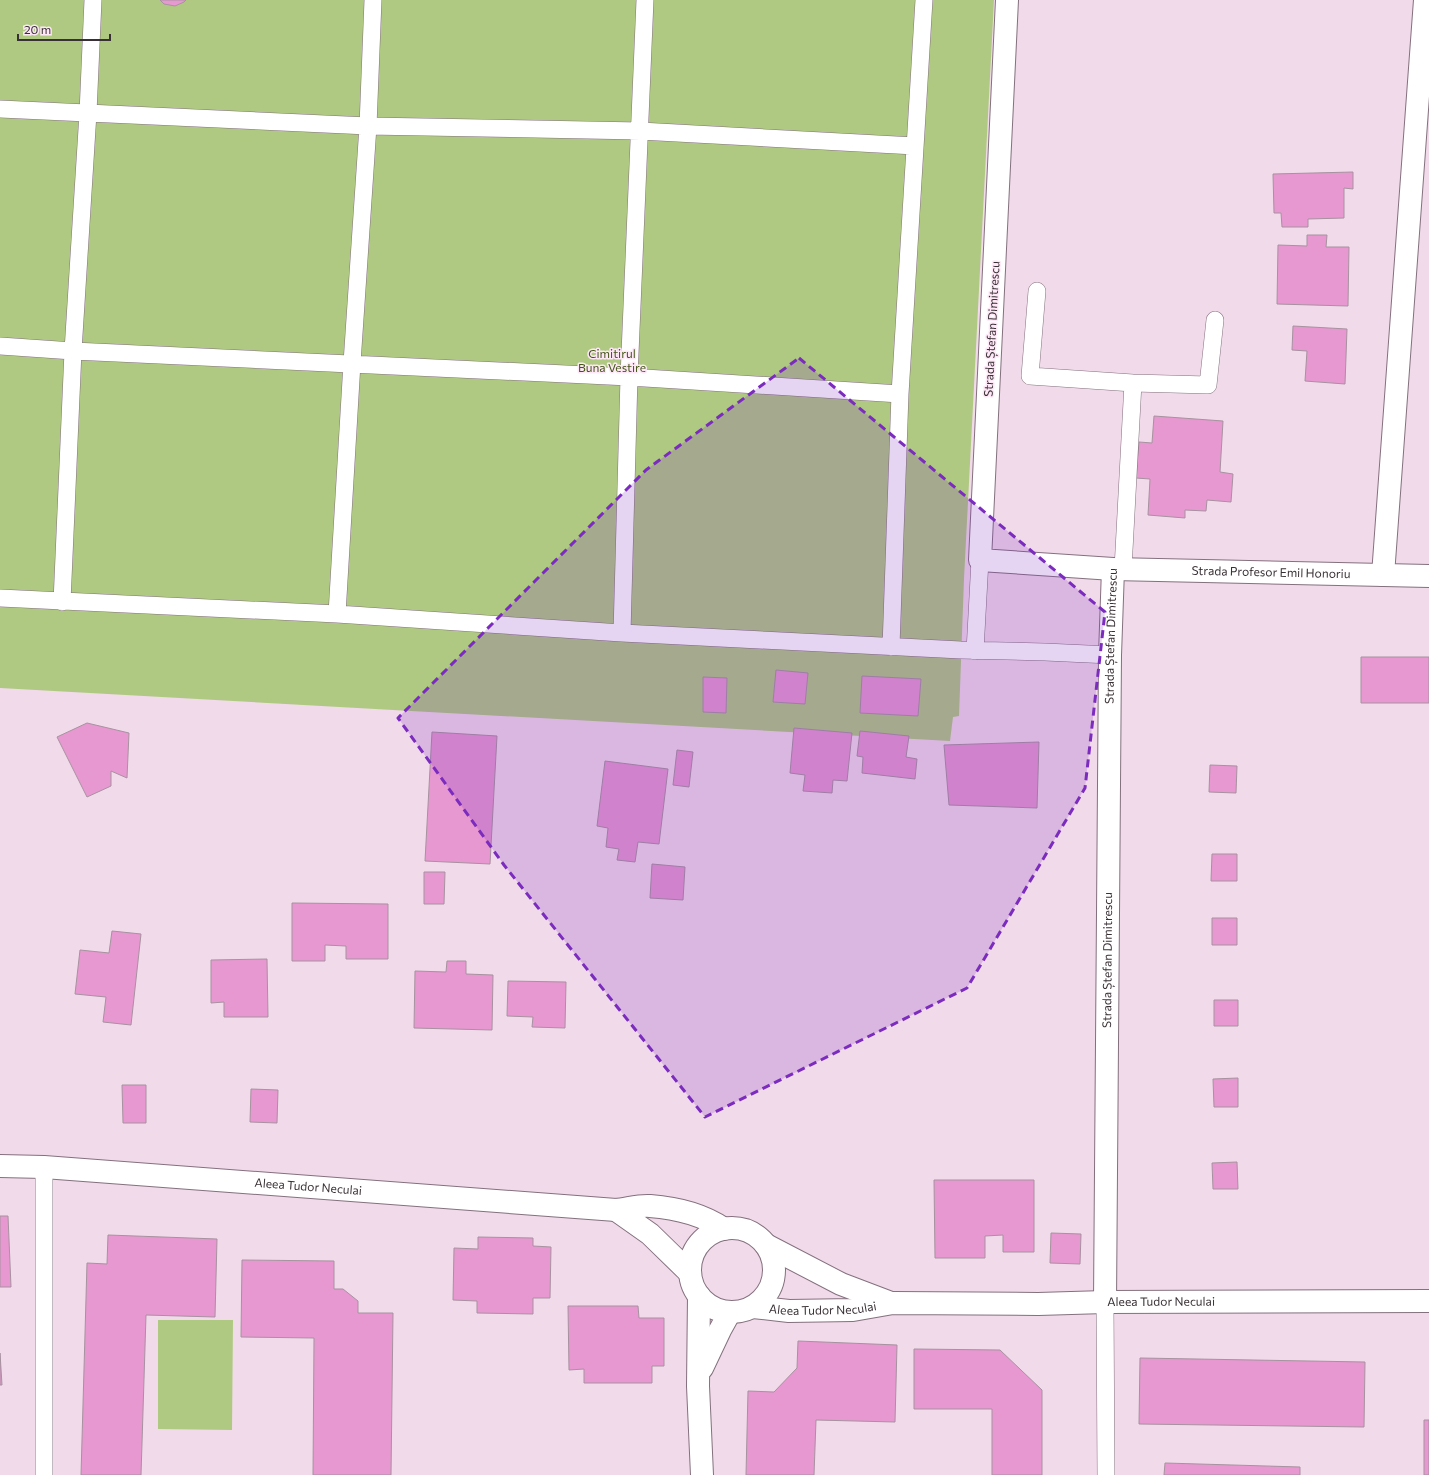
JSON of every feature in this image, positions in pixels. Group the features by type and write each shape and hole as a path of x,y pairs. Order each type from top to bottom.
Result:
{"street":[{"name":"Strada Ștefan Dimitrescu","path":"1008,0 980,560 1118,569 1110,655 1105,1302"},
{"path":"1383,575 1425,0"},
{"name":"Strada Profesor Emil Honoriu","path":"1118,569 1429,576"},
{"name":"Aleea Tudor Neculai","path":"0,1166 44,1167 616,1210 649,1206 692,1213 710,1219 724,1229"},
{"path":"616,1210 650,1234 690,1273 693,1285 699,1296 698,1386 702,1475"},
{"name":"Aleea Tudor Neculai","path":"690,1273 691,1261 696,1249 703,1239 713,1232 724,1229 736,1228 748,1231 758,1237 766,1245 772,1256 774,1279 762,1300 753,1307 742,1311 730,1312 719,1310 708,1304 699,1296"},
{"name":"Aleea Tudor Neculai","path":"766,1245 840,1284 893,1303"},
{"name":"Aleea Tudor Neculai","path":"753,1307 789,1311 813,1311 853,1310 893,1303 1038,1304 1105,1302 1429,1301"},
{"path":"699,1374 730,1312"}],"lane":[{"path":"62,602 73,351 88,113 93,0"},
{"path":"337,614 368,126 373,0"},
{"path":"622,633 630,377 645,0"},
{"path":"891,647 900,394 924,0"},
{"path":"0,109 368,126 640,131 916,146"},
{"path":"1038,290 1030,376 1133,383 1208,385 1215,320"},
{"path":"0,346 73,351 630,377 900,394"},
{"path":"1118,569 1133,383"},
{"path":"975,651 980,560"},
{"path":"0,598 337,614 622,633 891,647 1110,655"},
{"path":"44,1167 44,1475"},
{"path":"1105,1302 1106,1475"}],"highlighted area":[{"path":"799,358 1105,612 1085,788 967,988 705,1117 504,865 398,718 646,470"}],"green space":[{"name":"Cimitirul Buna Vestire","path":"0,0 994,0 964,579 959,716 953,717 950,741 0,688"},
{"path":"158,1320 233,1320 232,1430 158,1429"}],"building":[{"path":"160,0 186,0 175,6 164,4"},
{"path":"1353,172 1353,189 1344,188 1344,218 1308,219 1308,227 1282,227 1281,213 1274,213 1273,174"},
{"path":"1307,235 1327,235 1326,247 1349,247 1348,306 1277,304 1278,245 1307,246"},
{"path":"1293,326 1347,329 1345,384 1305,381 1307,351 1292,350"},
{"path":"1154,416 1223,421 1220,472 1233,474 1231,502 1207,500 1206,511 1185,510 1185,518 1148,515 1150,479 1136,478 1139,442 1152,443"},
{"path":"1361,657 1429,657 1429,703 1361,703"},
{"path":"776,670 808,673 805,704 773,702"},
{"path":"862,676 921,679 918,716 860,713"},
{"path":"703,677 727,678 726,713 703,712"},
{"path":"87,723 129,733 127,778 111,771 111,786 87,797 57,737"},
{"path":"794,728 852,733 847,781 833,780 832,793 803,791 805,775 790,773"},
{"path":"860,731 909,736 906,757 917,759 915,779 862,773 863,757 857,756"},
{"path":"432,732 497,736 490,864 425,861"},
{"path":"1039,742 1037,808 949,805 944,745"},
{"path":"677,750 693,752 689,787 673,785"},
{"path":"605,761 668,769 659,844 638,842 635,862 617,860 619,849 606,847 608,828 597,826"},
{"path":"1210,765 1237,766 1236,793 1209,792"},
{"path":"1212,854 1237,854 1237,881 1211,881"},
{"path":"652,864 685,867 683,900 650,898"},
{"path":"424,872 445,872 444,904 424,904"},
{"path":"292,903 388,904 388,959 346,959 346,946 325,945 325,961 292,961"},
{"path":"1212,918 1237,918 1237,945 1212,945"},
{"path":"112,931 141,934 131,1025 103,1022 106,997 75,994 80,950 109,953"},
{"path":"267,959 268,1017 224,1017 224,1002 211,1003 211,960"},
{"path":"447,961 466,961 466,974 493,975 492,1030 414,1028 415,971 446,972"},
{"path":"508,981 566,982 565,1028 532,1027 533,1017 507,1016"},
{"path":"1214,1000 1238,1000 1238,1026 1214,1026"},
{"path":"1238,1078 1238,1107 1214,1107 1213,1079"},
{"path":"122,1085 146,1085 146,1123 123,1123"},
{"path":"251,1089 278,1090 277,1123 250,1122"},
{"path":"1237,1162 1238,1189 1213,1189 1212,1163"},
{"path":"934,1180 1034,1180 1034,1252 1003,1252 1003,1235 985,1236 985,1258 935,1258"},
{"path":"0,1216 8,1216 11,1287 0,1287"},
{"path":"1051,1233 1081,1234 1080,1264 1050,1263"},
{"path":"108,1235 217,1239 215,1317 146,1315 141,1475 81,1475 87,1263 107,1264"},
{"path":"478,1237 533,1238 533,1246 551,1247 550,1298 533,1298 533,1314 477,1313 477,1301 453,1300 454,1248 478,1249"},
{"path":"242,1260 334,1261 334,1289 343,1289 358,1301 358,1313 393,1313 391,1475 313,1475 314,1338 241,1337"},
{"path":"568,1306 638,1306 639,1318 664,1318 664,1366 652,1366 652,1383 584,1383 584,1369 569,1370"},
{"path":"798,1341 897,1345 895,1422 816,1420 814,1475 746,1475 748,1391 774,1392 797,1368"},
{"path":"914,1349 1000,1350 1042,1390 1042,1475 992,1475 992,1409 914,1409"},
{"path":"0,1353 2,1385 0,1385"},
{"path":"1140,1358 1365,1362 1364,1427 1139,1424"},
{"path":"1424,1420 1429,1420 1429,1475 1424,1475"},
{"path":"1165,1463 1300,1467 1300,1475 1164,1475"}]}
